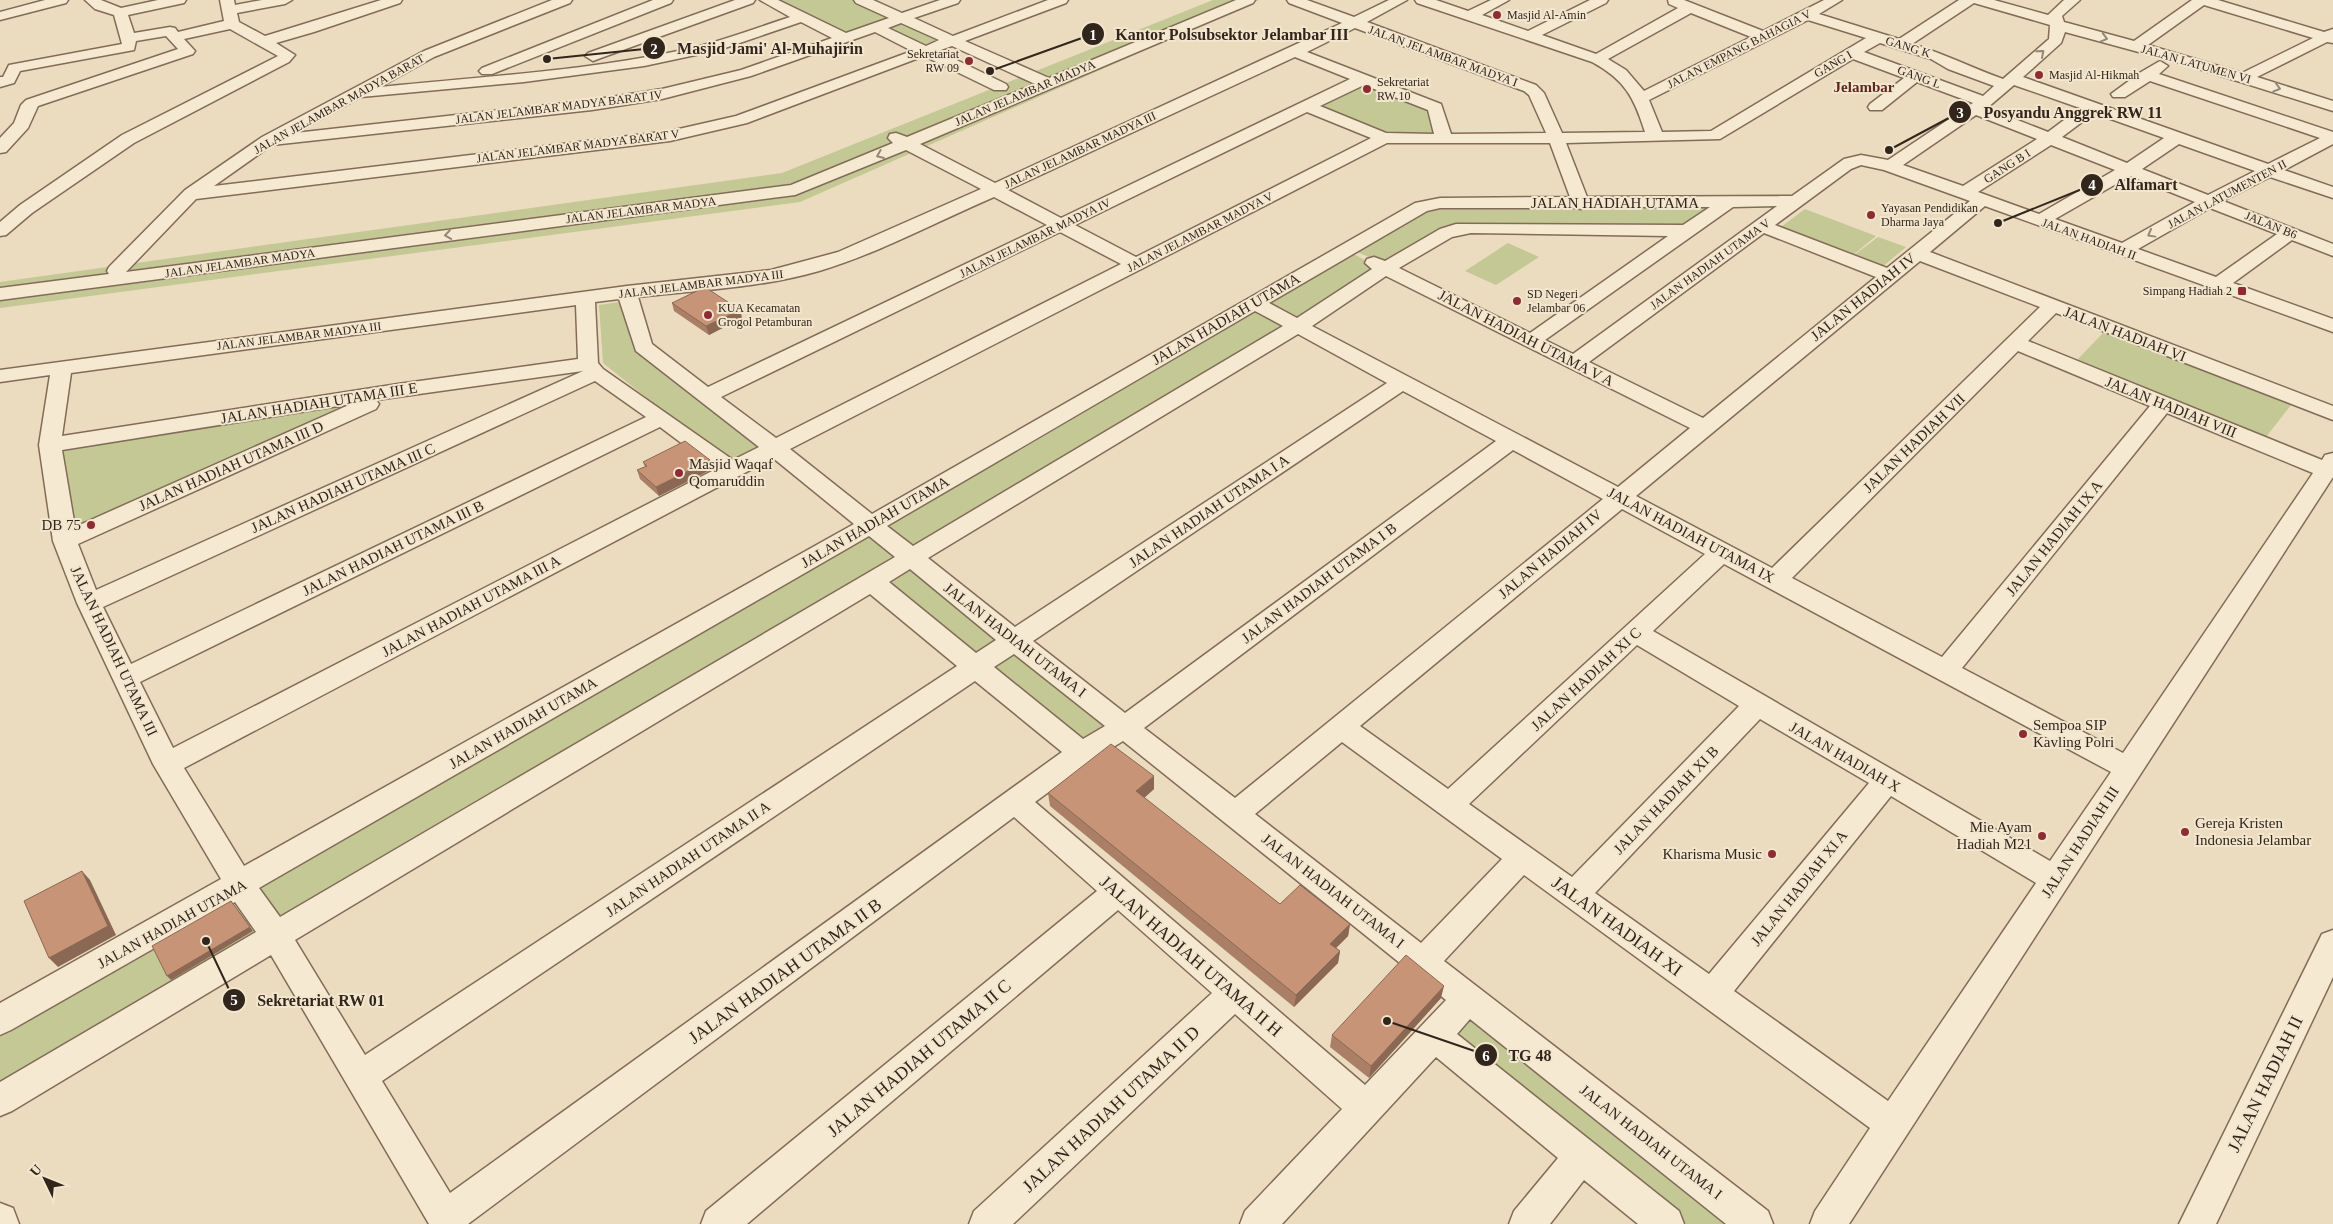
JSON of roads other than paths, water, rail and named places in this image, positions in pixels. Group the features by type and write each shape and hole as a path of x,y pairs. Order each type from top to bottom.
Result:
{"street":[{"path":"0,16 61,0"},
{"path":"92,0 100,6 120,12 179,0"},
{"path":"174,37 230,11 285,0"},
{"path":"265,41 309,29 394,0"},
{"name":"JALAN JELAMBAR MADYA BARAT","path":"116,270 191,194 268,141 403,66 443,47 565,0"},
{"path":"461,82 666,0"},
{"path":"592,62 748,0"},
{"path":"767,0 845,38"},
{"path":"861,0 899,19 1047,83"},
{"name":"JALAN JELAMBAR MADYA BARAT IV","path":"268,141 592,125 662,94 721,81 953,0"},
{"name":"JALAN JELAMBAR MADYA BARAT V","path":"191,194 592,125 670,136 741,120 1062,0"},
{"name":"JALAN JELAMBAR MADYA","path":"0,285 521,218 780,178 1213,0"},
{"name":"JALAN JELAMBAR MADYA","path":"521,218 795,190 1248,0"},
{"name":"JALAN JELAMBAR MADYA I","path":"1294,0 1530,88 1536,93 1556,138 1581,204"},
{"name":"JALAN JELAMBAR MADYA III","path":"0,376 627,292 771,276 811,267 845,256 994,190 1295,52 1400,0"},
{"path":"1422,0 1597,59 1621,72 1642,98 1655,136"},
{"path":"1469,16 1502,0"},
{"path":"1529,36 1601,0"},
{"path":"1672,0 1763,36"},
{"name":"JALAN EMPANG BAHAGIA V","path":"1642,98 1835,0"},
{"path":"1900,44 1969,0"},
{"name":"JALAN LATUMEN VI","path":"1981,0 2333,106"},
{"path":"1890,166 1980,105 2056,40 2057,23 2055,15 2073,0"},
{"path":"2137,46 2202,0 2331,36"},
{"path":"1597,59 1697,9 1719,4"},
{"path":"0,231 26,209 128,139 284,59 287,55 265,41 240,31 230,11"},
{"path":"0,82 9,80 14,68 128,47 129,38 120,12"},
{"name":"GANG K","path":"1808,15 1936,56 1949,64 2092,107 2333,193"},
{"path":"354,94 461,82 592,62 693,52 803,17"},
{"path":"875,27 1000,87"},
{"path":"0,148 22,125 29,105 34,102 188,51 170,31 129,38"},
{"path":"2244,78 2331,36"},
{"path":"567,38 592,62 592,125"},
{"name":"GANG I","path":"1655,136 1718,135 1788,90 1877,38"},
{"path":"1295,52 1435,107 1444,140"},
{"name":"GANG L","path":"1852,53 1916,76 2050,138 2130,169"},
{"path":"2119,94 2132,87 2166,62"},
{"path":"2146,75 2331,142"},
{"path":"1876,107 1916,76"},
{"name":"JALAN JELAMBAR MADYA IV","path":"706,396 1363,79"},
{"path":"2314,99 2332,88"},
{"path":"1307,106 1384,138"},
{"path":"2050,138 2092,107"},
{"path":"0,128 22,125"},
{"path":"889,134 1137,265"},
{"name":"JALAN JELAMBAR MADYA V","path":"774,448 1384,138 1444,140 1655,136"},
{"name":"GANG B I","path":"1974,197 2050,138"},
{"path":"2040,221 2130,169 2176,138"},
{"name":"JALAN LATUMENTEN II","path":"2122,250 2209,201 2331,142"},
{"name":"JALAN HADIAH II","path":"1845,165 1852,161 1862,160 1890,166 2333,326"},
{"name":"JALAN HADIAH UTAMA V","path":"1574,363 1845,165"},
{"name":"JALAN B6","path":"2130,169 2291,233 2329,243"},
{"name":"JALAN HADIAH IV","path":"1235,814 1916,254 1974,197"},
{"name":"JALAN HADIAH UTAMA","path":"0,1020 240,885 1348,249 1430,204 1797,201"},
{"path":"1531,341 1728,202"},
{"name":"JALAN JELAMBAR MADYA","path":"0,294 483,223"},
{"path":"1762,226 1889,276"},
{"name":"JALAN HADIAH UTAMA","path":"0,1100 872,582 1298,326 1386,268 1456,229 1687,231"},
{"path":"2218,285 2291,233"},
{"name":"JALAN HADIAH UTAMA V A","path":"1348,249 1704,427"},
{"name":"JALAN HADIAH VI","path":"1916,254 2333,413"},
{"name":"JALAN HADIAH UTAMA I","path":"627,292 643,347 774,448 1015,641 1423,962 1468,1000 1755,1224"},
{"path":"585,299 592,368 732,470"},
{"name":"JALAN HADIAH UTAMA IX","path":"1254,303 1404,381 2128,768"},
{"name":"JALAN HADIAH VII","path":"1775,580 2052,306"},
{"name":"JALAN HADIAH VIII","path":"2016,343 2163,404 2330,465"},
{"name":"JALAN HADIAH UTAMA III","path":"62,367 50,445 65,541 89,603 168,764 240,885 276,936 448,1221"},
{"name":"JALAN HADIAH UTAMA III E","path":"50,445 398,390 592,368"},
{"name":"JALAN HADIAH UTAMA III C","path":"89,603 592,368"},
{"name":"JALAN HADIAH UTAMA I A","path":"1015,641 1404,381"},
{"name":"JALAN HADIAH UTAMA III D","path":"65,541 398,390"},
{"name":"JALAN HADIAH IX A","path":"1946,671 2163,404"},
{"name":"JALAN HADIAH UTAMA III B","path":"125,678 662,418"},
{"name":"JALAN HADIAH UTAMA I B","path":"1126,727 1513,440"},
{"name":"JALAN HADIAH UTAMA III A","path":"168,764 774,448"},
{"name":"JALAN HADIAH III","path":"1828,1224 1892,1124 2330,465"},
{"name":"JALAN HADIAH XI C","path":"1449,805 1722,552"},
{"path":"872,582 1081,753"},
{"name":"JALAN HADIAH X","path":"1636,632 2055,879"},
{"name":"JALAN HADIAH UTAMA II A","path":"360,1076 1015,641"},
{"name":"JALAN HADIAH XI B","path":"1574,895 1757,705"},
{"name":"JALAN HADIAH UTAMA II B","path":"448,1221 1081,753 1126,727"},
{"name":"JALAN HADIAH XI","path":"1341,727 1892,1124"},
{"name":"JALAN HADIAH XI A","path":"1712,994 1887,781"},
{"name":"JALAN HADIAH UTAMA II H","path":"1016,802 1367,1109"},
{"path":"1423,962 1522,857"},
{"name":"JALAN HADIAH UTAMA II C","path":"719,1224 1118,892"},
{"name":"JALAN HADIAH II","path":"2197,1224 2333,944"},
{"name":"JALAN HADIAH UTAMA II D","path":"987,1224 1235,993"},
{"path":"1258,1224 1468,1000"},
{"path":"1434,1035 1666,1224"},
{"path":"1527,1224 1581,1156"}],"place":[{"name":"Masjid Al-Amin","path":"1497,15"},
{"name":"Masjid Jami' Al-Muhajirin","path":"547,59"},
{"name":"Sekretariat RW 09","path":"969,61"},
{"name":"Kantor Polsubsektor Jelambar III","path":"990,71"},
{"name":"Masjid Al-Hikmah","path":"2039,75"},
{"name":"Sekretariat RW 10","path":"1367,89"},
{"name":"Posyandu Anggrek RW 11","path":"1889,150"},
{"name":"Yayasan Pendidikan Dharma Jaya","path":"1871,215"},
{"name":"Alfamart","path":"1998,223"},
{"name":"Simpang Hadiah 2","path":"2242,291"},
{"name":"SD Negeri Jelambar 06","path":"1517,301"},
{"name":"KUA Kecamatan Grogol Petamburan","path":"708,315"},
{"name":"Masjid Waqaf Qomaruddin","path":"679,473"},
{"name":"DB 75","path":"91,525"},
{"name":"Sempoa SIP Kavling Polri","path":"2023,734"},
{"name":"Gereja Kristen Indonesia Jelambar","path":"2185,832"},
{"name":"Mie Ayam Hadiah M21","path":"2042,836"},
{"name":"Kharisma Music","path":"1772,854"},
{"name":"Sekretariat RW 01","path":"206,941"},
{"name":"TG 48","path":"1387,1021"}],"district":[{"name":"Jelambar","path":"1864,87"}]}
